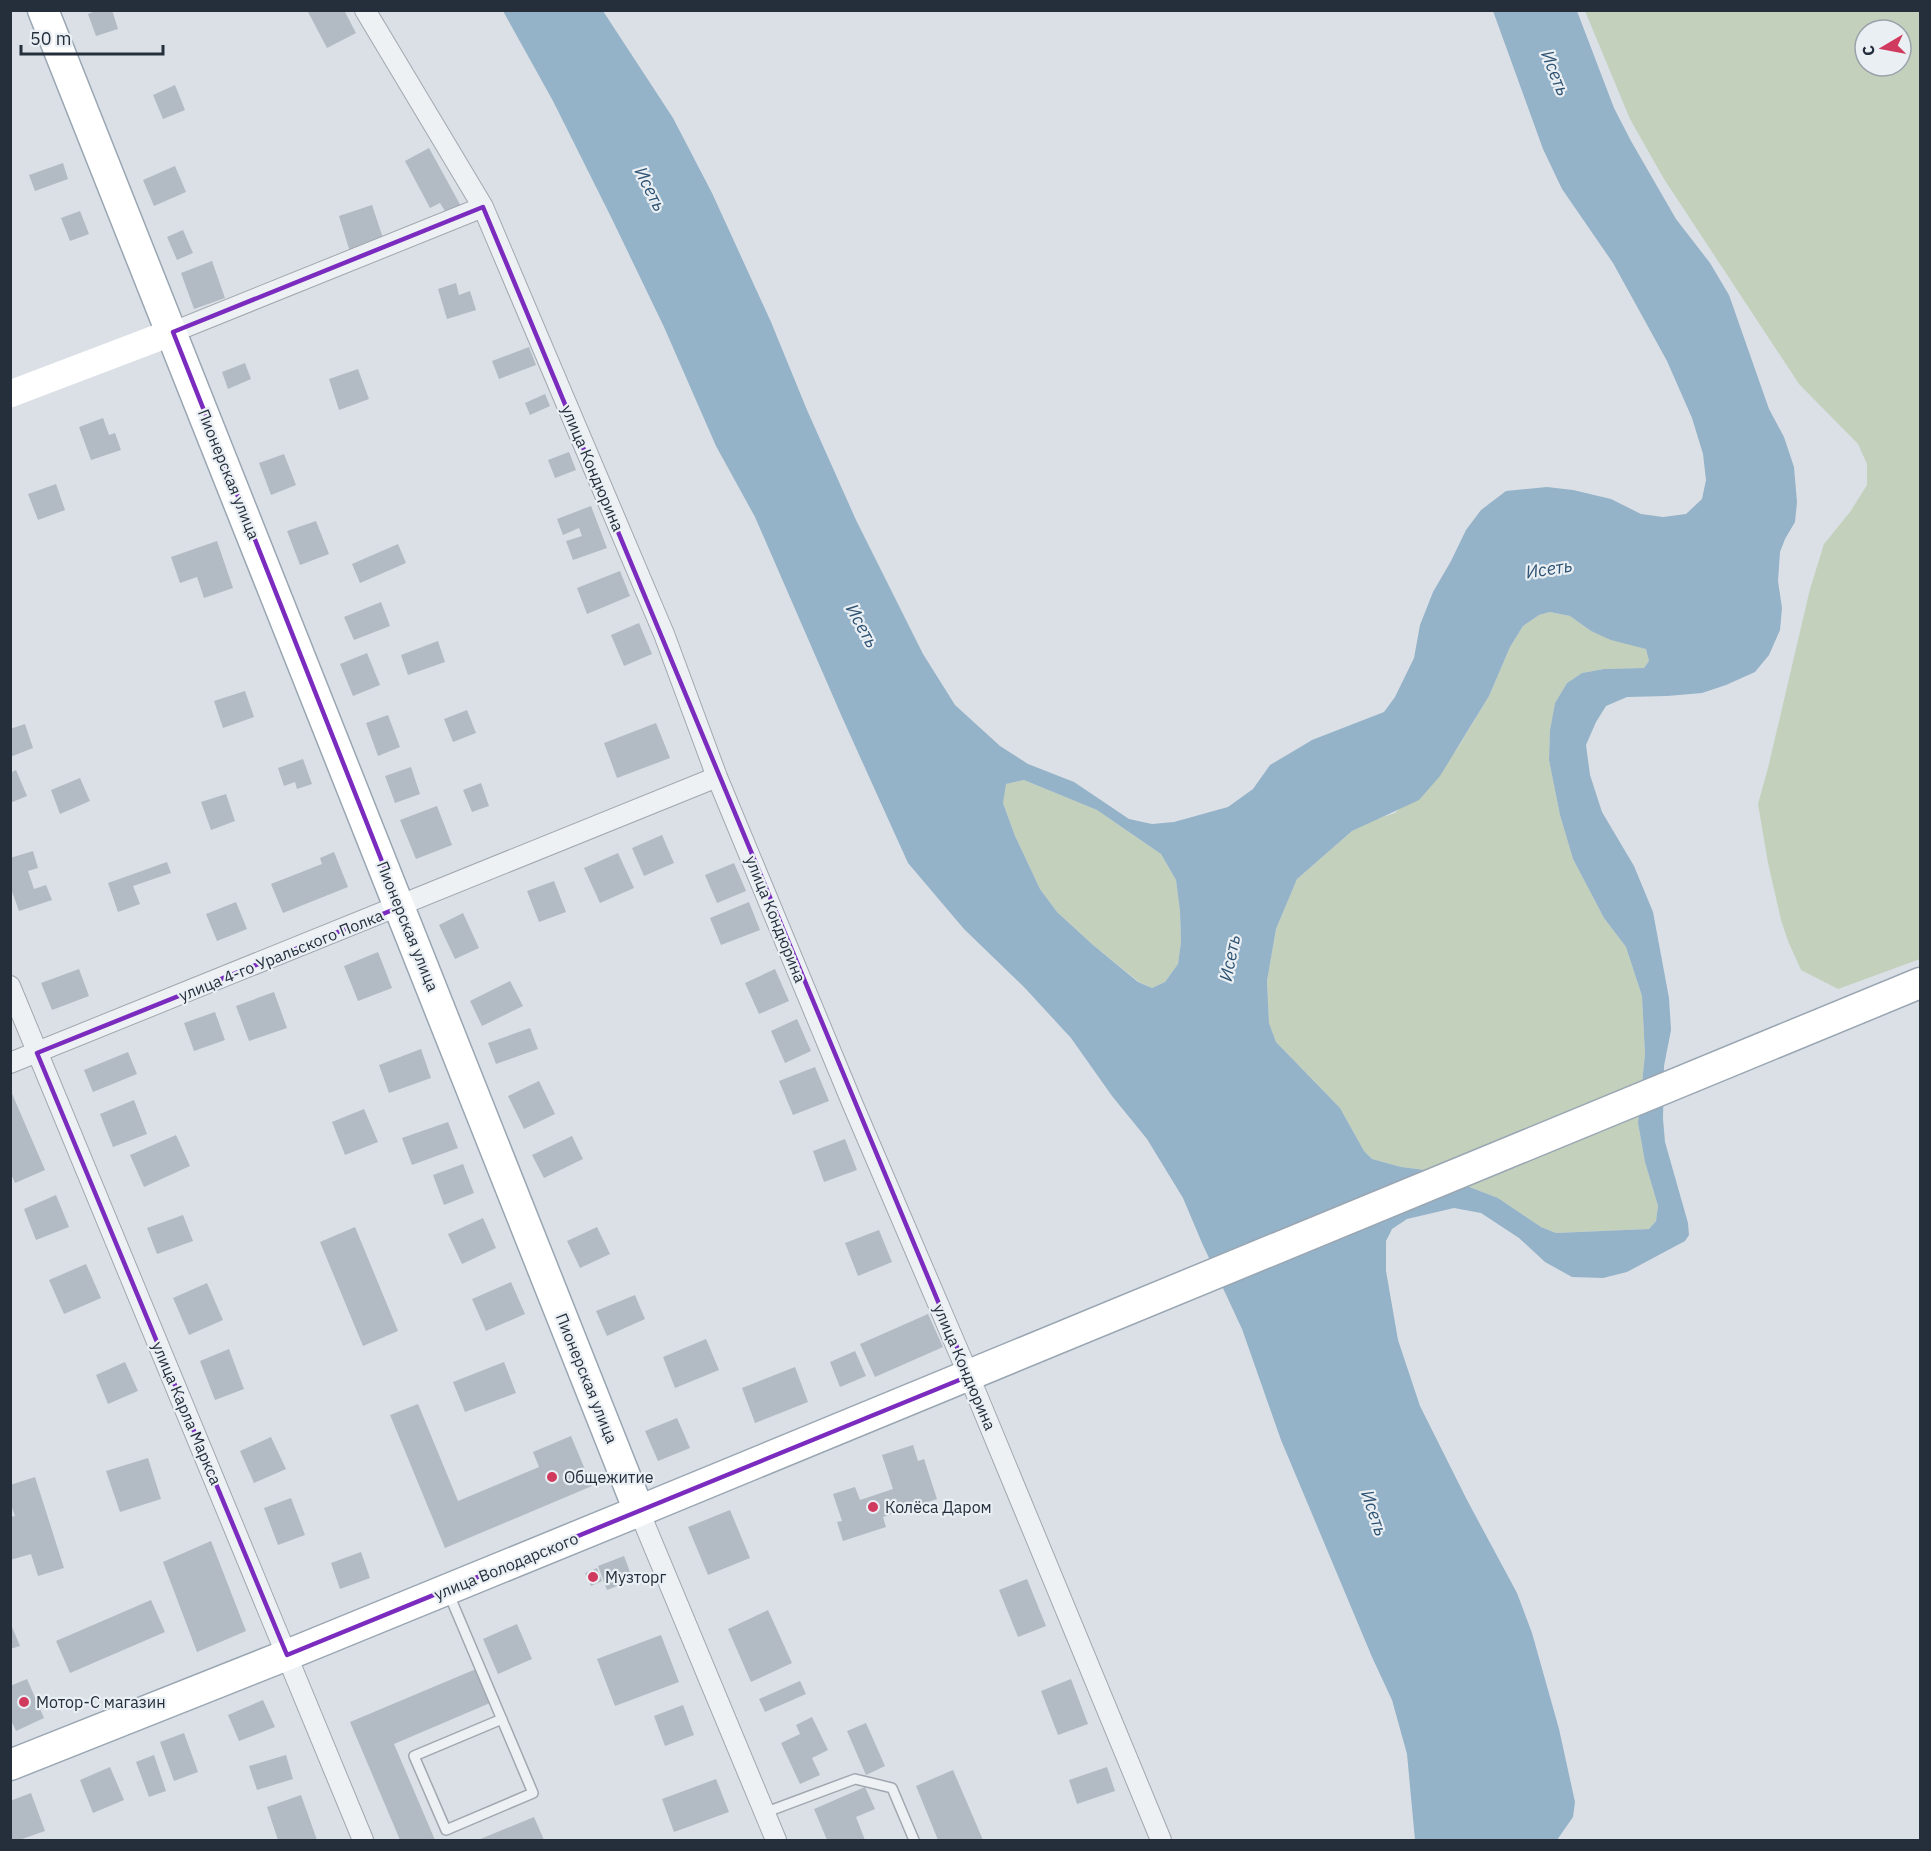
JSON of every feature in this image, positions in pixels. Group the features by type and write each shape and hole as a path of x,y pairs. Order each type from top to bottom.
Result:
{"main road":[{"name":"Пионерская улица","path":"44,10 639,1511"},
{"path":"10,394 173,332"},
{"name":"улица Володарского","path":"10,1765 447,1590 1920,983"}],"street":[{"name":"улица Кондюрина","path":"365,10 483,207 664,634 717,777 1161,1840"},
{"path":"173,332 483,207"},
{"name":"улица 4-го Уральского Полка","path":"10,1063 717,777"},
{"name":"улица Карла Маркса","path":"10,986 363,1840"},
{"name":"Пионерская улица","path":"639,1511 776,1840"}],"lane":[{"path":"447,1590 502,1719 533,1793 446,1830 414,1756 502,1719"},
{"path":"764,1813 855,1779 892,1788 914,1840"}],"highlighted area":[{"path":"483,207 969,1376 287,1655 37,1053 400,907 173,332"}],"green space":[{"path":"1585,11 1920,11 1920,959 1838,989 1801,970 1788,941 1768,863 1758,804 1810,589 1824,544 1850,512 1867,485 1867,464 1858,444 1799,384 1664,179 1630,119"},
{"path":"1550,612 1570,616 1591,631 1646,649 1649,661 1644,668 1604,669 1582,673 1567,683 1555,703 1550,730 1549,760 1560,815 1573,859 1604,918 1626,947 1642,996 1645,1054 1638,1123 1645,1162 1658,1206 1656,1221 1649,1229 1556,1233 1541,1227 1498,1198 1425,1170 1401,1167 1372,1159 1364,1151 1340,1108 1276,1042 1269,1023 1267,981 1276,929 1297,879 1352,831 1395,813 1457,749 1489,696 1510,647 1523,626 1539,615"},
{"path":"1024,780 1097,810 1161,854 1176,880 1181,942 1178,964 1165,982 1152,988 1139,982 1057,912 1040,889 1015,836 1003,803 1005,784"}],"water":[{"name":"Исеть","path":"503,11 603,11 673,118 712,193 771,322 856,520 923,654 955,705 1000,746 1028,764 1074,782 1129,819 1152,824 1174,822 1228,807 1253,789 1270,765 1312,740 1384,712 1395,697 1414,658 1420,625 1433,592 1466,530 1481,510 1506,491 1547,487 1573,490 1611,499 1641,514 1663,517 1686,514 1702,499 1706,480 1703,454 1692,418 1667,361 1613,263 1562,189 1543,149 1493,11 1577,11 1614,108 1631,141 1676,219 1710,263 1729,295 1769,409 1784,437 1794,467 1797,502 1795,522 1780,552 1778,581 1782,608 1780,630 1769,655 1755,672 1702,693 1627,697 1606,706 1586,745 1590,775 1602,812 1634,866 1653,912 1669,998 1671,1030 1664,1066 1665,1142 1688,1223 1689,1235 1685,1241 1627,1272 1603,1278 1572,1277 1545,1262 1519,1238 1481,1213 1454,1208 1407,1219 1392,1229 1386,1241 1386,1271 1398,1340 1420,1406 1517,1593 1532,1633 1559,1729 1575,1802 1573,1817 1557,1840 1415,1840 1407,1754 1392,1700 1281,1440 1242,1329 1183,1198 1147,1139 1112,1096 1071,1038 1024,987 964,929 908,863 755,517 716,446 664,327 553,101","holes":["1550,612 1570,616 1591,631 1611,640 1646,649 1649,661 1644,668 1604,669 1582,673 1567,683 1555,703 1550,730 1549,760 1560,815 1573,859 1604,918 1626,947 1642,996 1645,1054 1638,1123 1645,1162 1658,1206 1656,1221 1649,1229 1556,1233 1541,1227 1498,1198 1425,1170 1401,1167 1372,1159 1364,1151 1340,1108 1276,1042 1269,1023 1267,981 1276,929 1297,879 1352,831 1419,800 1440,776 1489,696 1510,647 1523,626 1539,615","1024,780 1097,810 1161,854 1176,880 1181,942 1178,964 1165,982 1152,988 1138,982 1057,912 1040,889 1015,836 1003,803 1006,784"]}],"building":[{"path":"98,10 112,10 118,29 96,36 88,14"},
{"path":"307,10 344,10 356,33 327,48"},
{"path":"175,85 185,110 163,119 153,95"},
{"path":"429,148 462,208 448,216 440,203 430,208 405,161"},
{"path":"63,163 68,179 35,191 29,175"},
{"path":"175,166 186,192 154,206 143,180"},
{"path":"372,205 384,241 350,252 339,216"},
{"path":"80,211 89,234 70,241 61,218"},
{"path":"183,230 193,253 177,260 167,237"},
{"path":"212,261 225,298 194,309 181,273"},
{"path":"456,283 459,295 470,291 476,310 447,319 438,289"},
{"path":"529,347 536,365 499,379 492,361"},
{"path":"245,363 251,379 228,389 222,372"},
{"path":"358,369 369,399 339,410 329,379"},
{"path":"545,394 550,406 530,415 525,403"},
{"path":"103,418 109,435 115,433 121,450 91,460 79,427"},
{"path":"569,452 576,470 555,478 548,460"},
{"path":"284,454 296,485 271,495 259,463"},
{"path":"56,484 65,510 38,520 28,494"},
{"path":"591,506 607,548 573,560 566,541 582,536 579,528 563,535 557,519"},
{"path":"316,521 329,554 300,565 287,531"},
{"path":"217,541 233,588 204,598 197,577 180,583 171,557"},
{"path":"398,544 406,563 360,583 352,564"},
{"path":"620,571 630,596 587,614 577,588"},
{"path":"381,602 390,626 354,640 344,617"},
{"path":"639,623 652,654 624,666 611,635"},
{"path":"438,641 445,662 408,675 401,655"},
{"path":"367,653 380,685 353,696 340,664"},
{"path":"245,691 254,717 223,728 214,701"},
{"path":"467,710 476,733 453,742 444,719"},
{"path":"388,715 400,747 378,756 366,723"},
{"path":"656,723 670,758 617,778 604,743"},
{"path":"25,724 33,748 10,757 10,729"},
{"path":"303,759 312,784 297,789 295,782 284,786 278,768"},
{"path":"411,767 420,794 395,803 385,776"},
{"path":"16,770 27,796 10,803 10,773"},
{"path":"80,778 90,801 60,814 51,790"},
{"path":"481,783 489,806 472,812 463,790"},
{"path":"226,794 235,821 211,830 201,802"},
{"path":"437,806 452,845 416,859 400,820"},
{"path":"662,835 674,863 644,876 632,848"},
{"path":"33,851 38,868 28,871 34,889 46,885 52,900 19,911 10,886 10,858"},
{"path":"334,852 348,887 283,913 271,884 322,864 320,858"},
{"path":"618,853 634,888 600,903 584,868"},
{"path":"167,862 171,873 133,886 140,904 118,912 108,883"},
{"path":"734,863 746,891 717,903 705,875"},
{"path":"554,881 566,912 539,922 527,891"},
{"path":"236,902 247,929 217,941 206,914"},
{"path":"749,902 760,930 721,945 710,918"},
{"path":"463,913 479,948 455,959 439,925"},
{"path":"378,952 392,988 358,1001 344,966"},
{"path":"79,969 89,996 52,1010 41,983"},
{"path":"775,969 789,1001 759,1014 745,983"},
{"path":"510,981 523,1006 482,1026 470,1001"},
{"path":"274,992 287,1028 249,1041 236,1006"},
{"path":"215,1012 225,1040 194,1051 184,1023"},
{"path":"797,1019 811,1051 785,1063 771,1031"},
{"path":"530,1028 538,1049 496,1064 488,1043"},
{"path":"421,1049 431,1078 389,1093 379,1065"},
{"path":"128,1052 137,1074 93,1092 84,1070"},
{"path":"815,1067 829,1101 793,1115 779,1081"},
{"path":"539,1081 555,1114 524,1129 508,1096"},
{"path":"10,1089 45,1170 15,1183 10,1172"},
{"path":"134,1100 147,1134 113,1147 100,1114"},
{"path":"364,1109 378,1142 345,1155 332,1122"},
{"path":"448,1122 458,1148 412,1165 402,1138"},
{"path":"176,1135 190,1166 144,1187 130,1155"},
{"path":"572,1136 583,1159 544,1178 532,1155"},
{"path":"845,1139 857,1170 824,1182 813,1151"},
{"path":"463,1164 474,1193 444,1205 433,1175"},
{"path":"56,1195 69,1227 36,1240 24,1209"},
{"path":"183,1215 193,1241 157,1254 147,1228"},
{"path":"483,1218 496,1248 462,1264 448,1234"},
{"path":"355,1227 398,1331 363,1346 320,1242"},
{"path":"597,1227 610,1254 580,1268 567,1241"},
{"path":"879,1230 892,1262 858,1276 845,1243"},
{"path":"86,1264 101,1298 64,1314 49,1280"},
{"path":"511,1282 525,1314 486,1331 472,1299"},
{"path":"207,1283 223,1320 189,1335 173,1298"},
{"path":"635,1295 645,1319 607,1336 596,1311"},
{"path":"928,1314 943,1347 875,1377 860,1344"},
{"path":"706,1339 719,1370 675,1388 663,1357"},
{"path":"229,1349 244,1389 215,1400 200,1361"},
{"path":"855,1351 866,1376 840,1387 830,1362"},
{"path":"125,1362 138,1391 108,1404 96,1375"},
{"path":"504,1362 516,1393 465,1412 453,1382"},
{"path":"795,1367 808,1402 755,1423 742,1388"},
{"name":"Общежитие","path":"418,1404 458,1501 539,1467 533,1452 571,1436 592,1486 445,1548 390,1415"},
{"path":"677,1418 690,1448 658,1461 645,1431"},
{"path":"271,1437 286,1469 254,1483 240,1451"},
{"path":"913,1445 918,1461 924,1459 937,1499 883,1517 886,1527 843,1541 837,1522 842,1521 833,1494 855,1487 860,1500 893,1489 882,1455"},
{"path":"148,1458 161,1499 120,1512 106,1471"},
{"path":"35,1477 64,1568 38,1576 31,1554 10,1560 10,1517 15,1516 10,1502 10,1485"},
{"path":"291,1498 305,1535 278,1545 264,1508"},
{"path":"730,1510 750,1558 708,1575 688,1527"},
{"path":"211,1541 246,1631 197,1652 163,1562"},
{"path":"361,1552 370,1578 340,1589 331,1563"},
{"path":"624,1556 633,1580 607,1590 598,1566"},
{"name":"Музторг","path":"597,1568 602,1581 591,1586 585,1573"},
{"path":"1027,1579 1046,1626 1018,1637 999,1590"},
{"path":"151,1600 165,1632 70,1673 56,1641"},
{"path":"768,1610 792,1663 751,1682 728,1629"},
{"path":"10,1622 20,1646 10,1649"},
{"path":"517,1624 532,1659 498,1674 483,1639"},
{"path":"661,1635 679,1682 615,1706 597,1659"},
{"path":"476,1669 490,1703 394,1744 435,1840 400,1840 350,1722"},
{"name":"Мотор-С магазин","path":"27,1679 44,1718 16,1731 10,1718 10,1686"},
{"path":"1071,1679 1088,1724 1058,1735 1041,1691"},
{"path":"800,1681 806,1694 765,1712 759,1699"},
{"path":"263,1700 275,1727 239,1741 228,1715"},
{"path":"683,1705 694,1735 665,1746 654,1716"},
{"path":"812,1717 828,1750 812,1758 820,1775 800,1784 781,1743 800,1734 796,1725"},
{"path":"866,1723 885,1766 866,1775 847,1731"},
{"path":"184,1733 198,1772 174,1781 160,1742"},
{"path":"154,1755 166,1791 149,1797 136,1762"},
{"path":"286,1755 293,1779 257,1790 249,1766"},
{"path":"110,1767 124,1800 93,1813 80,1780"},
{"path":"1107,1767 1115,1791 1077,1804 1069,1780"},
{"path":"953,1770 983,1840 938,1840 916,1786"},
{"path":"716,1779 729,1812 674,1832 662,1799"},
{"path":"865,1787 875,1809 856,1817 865,1840 827,1840 814,1809"},
{"path":"31,1793 45,1831 19,1840 10,1840 10,1801"},
{"path":"301,1795 317,1840 278,1840 267,1807"},
{"path":"534,1817 544,1840 478,1840"}],"place":[{"name":"Общежитие","path":"552,1477"},
{"name":"Колёса Даром","path":"873,1507"},
{"name":"Музторг","path":"593,1577"},
{"name":"Мотор-С магазин","path":"24,1702"}]}
